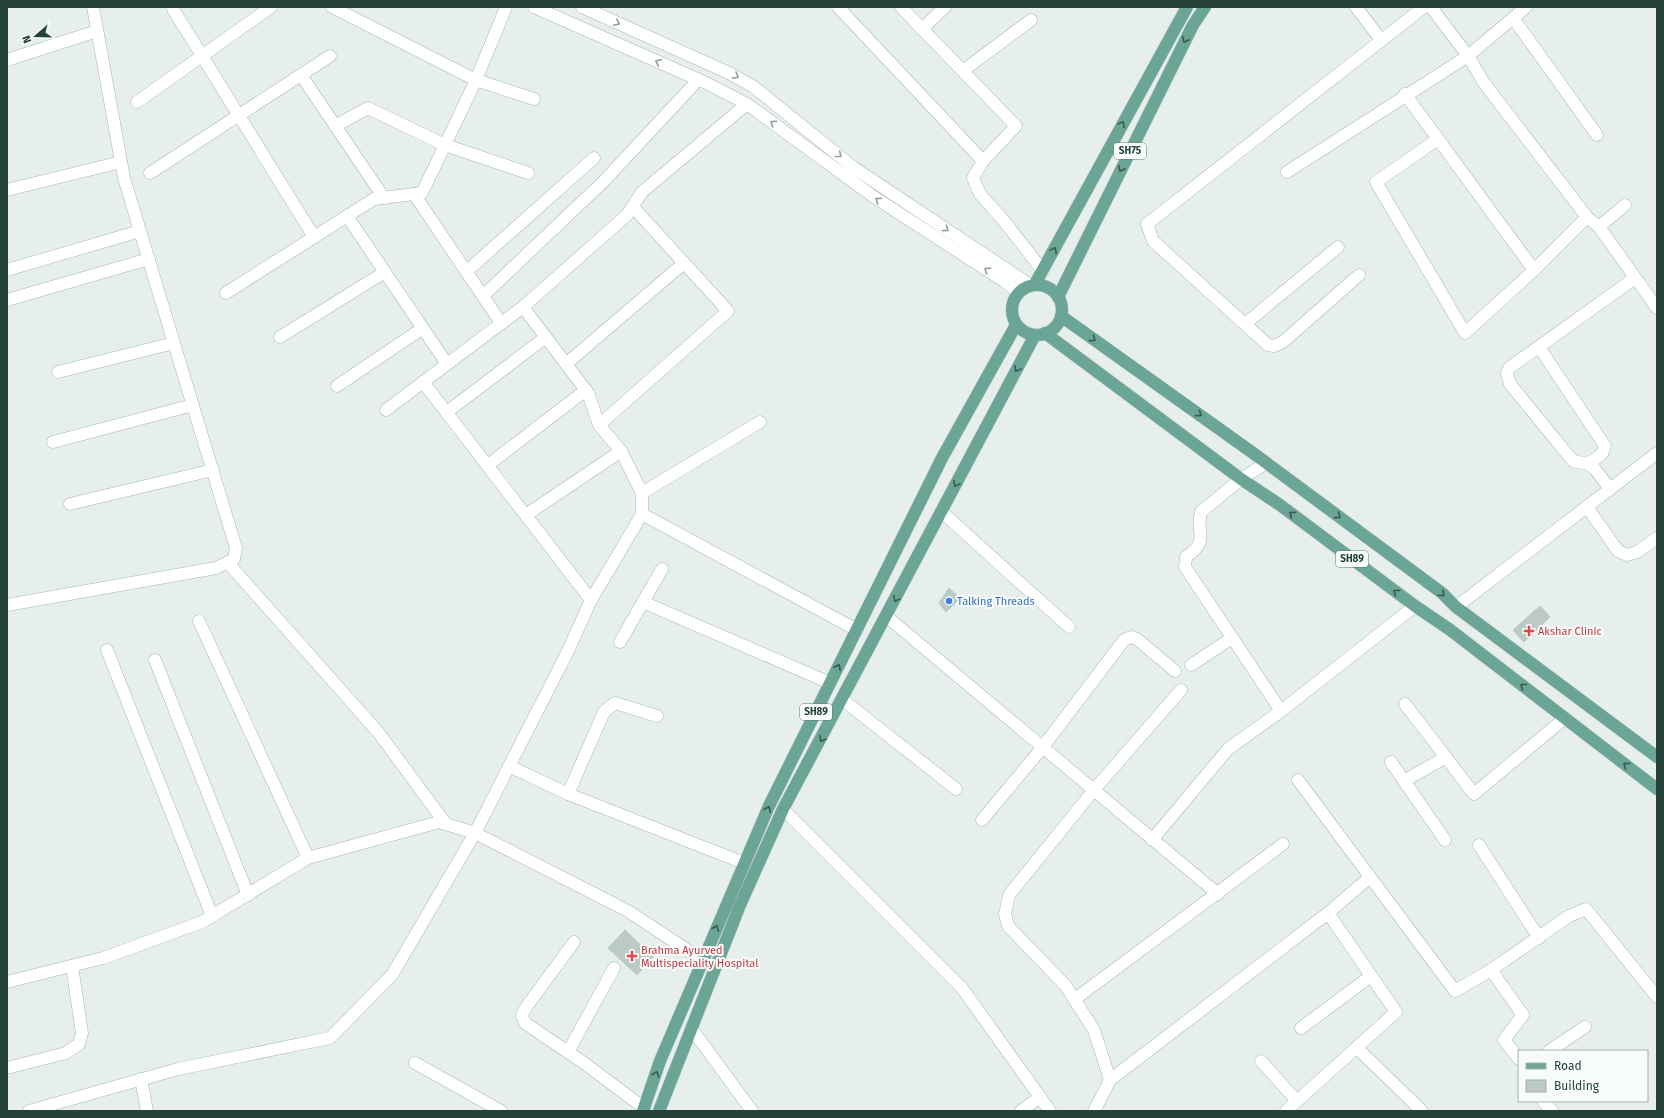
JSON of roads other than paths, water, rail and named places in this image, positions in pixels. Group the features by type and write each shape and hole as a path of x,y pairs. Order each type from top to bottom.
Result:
{"main road":[{"name":"SH75","path":"1032,285 1043,271 1187,7"},
{"name":"SH75","path":"1058,297 1193,25 1205,7"},
{"path":"1032,285 1052,290 1061,302 1062,316 1055,329 1040,334 1027,334 1016,325 1011,312 1014,298 1018,293 1032,285"},
{"name":"SH89","path":"1062,316 1266,463 1442,593 1456,607 1657,757"},
{"name":"SH89","path":"644,1110 660,1061 769,806 942,458 1016,325"},
{"name":"SH89","path":"659,1111 748,886 783,809 942,512 1040,334 1240,479 1280,505 1415,606 1449,629 1565,718 1655,784"}],"street":[{"path":"7,604 216,568 228,564 234,559 236,548 124,178 93,7"},
{"path":"137,102 271,7"},
{"path":"332,7 476,80 534,99"},
{"path":"226,293 374,199 422,193 476,80 506,7"},
{"path":"534,7 698,80 747,104 874,197 1004,281 1018,293"},
{"path":"582,7 730,73 754,87 854,168 1032,285"},
{"path":"838,7 983,161"},
{"path":"901,7 922,30 964,70 1016,126 983,161 973,178 980,194 1004,221 1043,271"},
{"path":"922,30 945,7"},
{"path":"1356,7 1382,40"},
{"path":"1359,275 1278,344 1274,346 1268,345 1153,241 1147,224 1424,7"},
{"path":"1431,7 1468,56 1484,83 1587,217 1600,227 1657,308"},
{"path":"1287,172 1405,94 1468,56 1526,7"},
{"path":"173,9 314,236"},
{"path":"1513,18 1597,135"},
{"path":"964,70 1031,20"},
{"path":"7,60 97,31"},
{"path":"150,172 330,56"},
{"path":"301,75 384,198"},
{"path":"483,296 604,181 698,80"},
{"path":"1405,94 1534,270"},
{"path":"386,410 523,307 627,215 642,192 747,104"},
{"path":"335,126 368,108 445,145 528,174"},
{"path":"1438,139 1376,182 1465,333 1534,270 1587,217"},
{"path":"467,271 594,158"},
{"path":"7,190 121,162"},
{"path":"414,194 501,323"},
{"path":"1600,227 1625,205"},
{"path":"599,425 728,311 633,207"},
{"path":"347,216 447,364"},
{"path":"7,270 140,231"},
{"path":"1245,324 1338,247"},
{"path":"7,300 149,259"},
{"path":"566,364 684,263"},
{"path":"280,337 385,272"},
{"path":"1610,489 1595,469 1588,464 1573,461 1510,384 1507,373 1509,368 1636,278"},
{"path":"28,1111 178,1069 330,1038 392,975 475,833 568,650 590,600 642,514 642,493 621,452 599,425 586,390 523,307"},
{"path":"337,386 423,328"},
{"path":"447,412 546,337"},
{"path":"58,372 174,342"},
{"path":"1539,347 1605,446 1602,454 1588,464"},
{"path":"424,382 590,600"},
{"path":"488,465 586,390"},
{"path":"53,442 193,405"},
{"path":"642,493 760,422"},
{"path":"526,515 621,452"},
{"path":"1456,607 1610,489 1655,458"},
{"path":"1266,463 1240,479 1201,512 1199,521 1202,539 1195,550 1186,557 1184,567 1281,711"},
{"path":"70,504 213,470"},
{"path":"1587,507 1618,551 1627,555 1657,538"},
{"path":"942,512 1070,627"},
{"path":"642,514 857,630"},
{"path":"228,564 378,732 446,824"},
{"path":"620,642 662,569"},
{"path":"643,602 830,683"},
{"path":"1152,840 1228,749 1281,711 1415,606"},
{"path":"886,616 1093,791 1218,894"},
{"path":"199,621 308,858"},
{"path":"982,820 1042,748 1124,640 1131,637 1137,639 1175,671"},
{"path":"1192,665 1232,638"},
{"path":"107,650 212,916"},
{"path":"155,660 248,895"},
{"path":"1110,1080 1094,1030 1075,999 1065,985 1008,926 1005,914 1009,895 1093,791 1181,690"},
{"path":"842,700 956,789"},
{"path":"568,794 604,712 609,706 614,703 657,716"},
{"path":"1405,704 1474,794 1565,718"},
{"path":"1404,781 1446,757"},
{"path":"1391,762 1445,840"},
{"path":"509,766 568,794 744,863"},
{"path":"1298,780 1455,990 1492,970 1569,916 1586,909 1657,997"},
{"path":"783,809 962,988 1050,1111"},
{"path":"7,982 103,958 202,922 308,858 439,822 475,833 628,911 702,960"},
{"path":"1075,999 1218,894 1283,844"},
{"path":"1479,845 1539,938"},
{"path":"1094,1111 1110,1080 1328,914 1370,876"},
{"path":"1286,1111 1396,1012 1328,914"},
{"path":"574,942 524,1010 522,1016 525,1023 568,1052 644,1110"},
{"path":"7,1068 66,1053 79,1044 82,1034 72,966"},
{"path":"568,1052 614,968"},
{"path":"1492,970 1523,1015 1504,1040 1518,1058"},
{"path":"1302,1028 1371,976"},
{"path":"1550,1050 1585,1027"},
{"path":"691,1028 752,1111"},
{"path":"1357,1048 1422,1111"},
{"path":"1261,1061 1296,1101"},
{"path":"414,1063 501,1111"},
{"path":"140,1079 147,1111"},
{"path":"1021,1111 1040,1097"},
{"path":"1544,1102 1552,1111"}],"place":[{"name":"Talking Threads","path":"949,601"},
{"name":"Akshar Clinic","path":"1529,631"},
{"name":"Brahma Ayurved Multispeciality Hospital","path":"632,956"}]}
